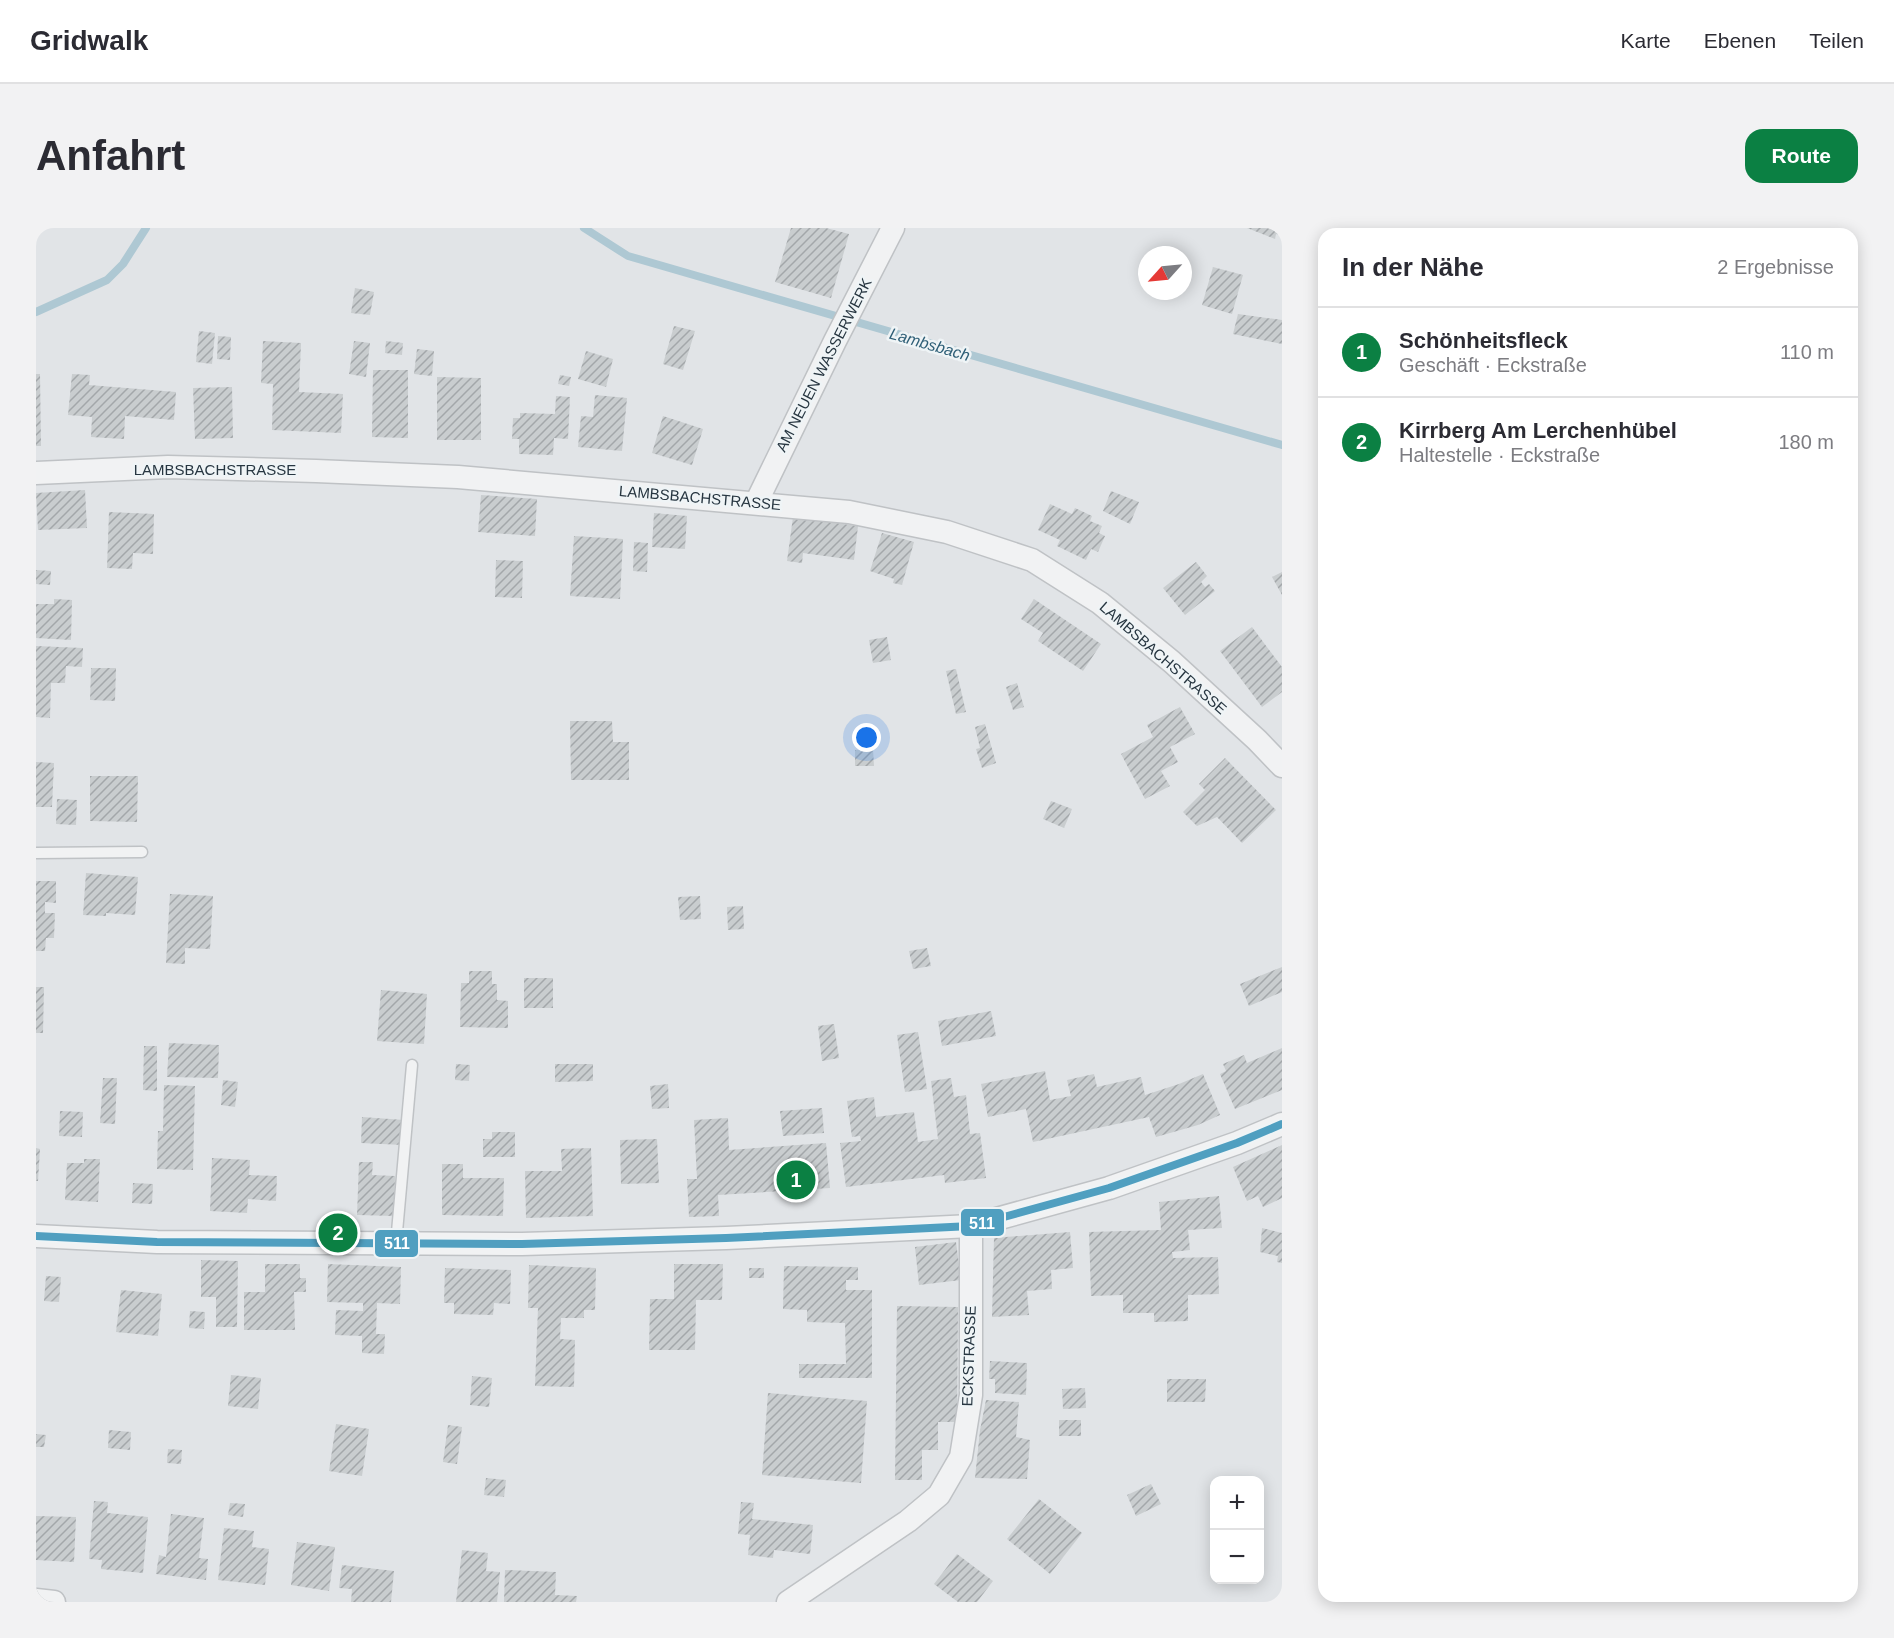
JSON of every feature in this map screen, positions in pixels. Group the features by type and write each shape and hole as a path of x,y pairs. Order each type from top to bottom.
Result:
{"street":[{"name":"AM NEUEN WASSERWERK","path":"756,503 893,228"},
{"name":"LAMBSBACHSTRASSE","path":"36,473 168,467 458,477 849,512 936,530 1032,560 1101,603 1172,662 1282,766"},
{"path":"36,1236 157,1242 522,1244 726,1238 971,1226 1109,1188 1237,1143 1282,1124"},
{"name":"ECKSTRASSE","path":"788,1602 908,1521 939,1495 961,1457 971,1395 971,1226"},
{"path":"36,1600 54,1602"}],"lane":[{"path":"36,853 142,852"},
{"path":"396,1243 412,1065"}],"building":[{"path":"791,228 826,228 849,234 831,298 775,282"},
{"path":"1247,228 1282,228 1282,236 1276,234 1275,239"},
{"path":"1213,267 1243,275 1232,314 1202,305"},
{"path":"355,288 374,292 370,315 351,313"},
{"path":"1238,314 1282,320 1282,344 1233,334"},
{"path":"674,326 695,331 683,370 663,364"},
{"path":"199,331 215,333 212,364 196,362"},
{"path":"218,336 231,337 230,360 217,359"},
{"path":"263,341 301,343 299,392 343,394 341,433 272,430 273,384 261,383"},
{"path":"354,341 370,343 366,377 349,374"},
{"path":"386,341 403,343 402,355 385,353"},
{"path":"417,349 434,351 432,376 414,374"},
{"path":"586,351 613,359 606,387 578,379"},
{"path":"373,370 408,370 408,438 372,437"},
{"path":"36,374 40,374 41,446 36,446"},
{"path":"72,374 90,375 89,385 176,392 174,420 125,416 124,439 91,437 92,417 68,415"},
{"path":"560,375 571,377 569,386 558,384"},
{"path":"437,377 481,378 481,440 437,440"},
{"path":"232,387 233,438 195,439 193,388"},
{"path":"595,395 627,398 622,451 578,447 581,416 593,417"},
{"path":"556,396 570,397 568,439 554,438 553,455 519,454 519,439 512,439 513,418 520,418 520,413 555,414"},
{"path":"663,416 703,429 692,465 652,453"},
{"path":"85,490 87,528 38,530 36,493"},
{"path":"1111,491 1139,502 1130,524 1103,511"},
{"path":"481,495 537,499 535,536 478,532"},
{"path":"1050,504 1072,514 1075,508 1092,516 1090,521 1102,526 1099,533 1105,536 1098,552 1091,549 1086,560 1057,546 1060,540 1038,530"},
{"path":"109,512 154,514 153,554 133,553 132,569 107,568"},
{"path":"654,513 687,516 685,549 652,547"},
{"path":"793,517 858,526 854,560 803,553 802,563 787,561"},
{"path":"882,533 914,542 902,585 893,583 894,579 870,571"},
{"path":"574,536 623,539 620,599 570,596"},
{"path":"634,542 648,543 647,572 633,571"},
{"path":"496,560 523,561 522,598 495,597"},
{"path":"1196,562 1207,576 1201,582 1205,587 1209,584 1215,591 1185,615 1163,588"},
{"path":"36,570 51,571 50,585 36,584"},
{"path":"1282,572 1282,595 1272,577"},
{"path":"54,599 72,600 71,640 36,638 36,604 54,604"},
{"path":"1034,599 1101,644 1083,671 1038,641 1043,633 1021,619"},
{"path":"1252,627 1282,667 1282,692 1262,707 1220,651"},
{"path":"887,637 891,660 873,663 869,640"},
{"path":"36,646 83,648 82,667 66,666 65,683 51,683 50,718 36,717"},
{"path":"91,668 116,668 115,701 90,700"},
{"path":"956,669 966,712 956,714 946,671"},
{"path":"1017,683 1024,707 1013,710 1006,687"},
{"path":"1180,707 1195,734 1170,747 1178,762 1161,771 1170,786 1145,799 1121,754 1153,737 1147,725"},
{"path":"570,721 612,721 613,742 629,742 629,780 571,780"},
{"path":"985,724 996,763 982,768 976,749 980,748 975,727"},
{"path":"873,749 874,766 855,766 855,750"},
{"path":"1225,758 1276,810 1242,843 1217,817 1197,826 1183,812 1205,790 1199,784"},
{"path":"36,762 54,763 52,807 36,807"},
{"path":"90,776 138,776 137,822 90,821"},
{"path":"57,799 77,800 76,825 56,824"},
{"path":"1051,801 1072,809 1064,828 1043,819"},
{"path":"86,873 138,877 135,915 106,913 106,916 83,915"},
{"path":"36,881 56,881 56,903 45,902 45,913 55,913 54,938 46,938 45,951 36,951"},
{"path":"170,894 213,896 210,949 185,948 185,964 166,963"},
{"path":"700,896 701,919 680,920 678,897"},
{"path":"743,906 744,929 728,930 727,907"},
{"path":"927,948 931,966 913,969 909,951"},
{"path":"1282,967 1282,992 1249,1006 1240,984"},
{"path":"469,971 492,971 492,984 497,984 497,1000 508,1001 508,1028 460,1027 461,983 469,983"},
{"path":"524,978 553,978 553,1008 524,1008"},
{"path":"36,987 44,987 43,1033 36,1033"},
{"path":"381,990 427,994 424,1044 377,1041"},
{"path":"991,1011 996,1036 942,1046 938,1021"},
{"path":"834,1024 839,1058 822,1061 818,1026"},
{"path":"918,1032 927,1089 905,1092 897,1035"},
{"path":"169,1043 219,1045 218,1078 167,1077"},
{"path":"144,1046 157,1046 157,1091 143,1090"},
{"path":"1282,1048 1282,1090 1235,1109 1220,1074 1226,1071 1223,1064 1244,1055 1247,1063"},
{"path":"456,1064 470,1065 469,1081 455,1080"},
{"path":"555,1064 593,1064 593,1081 555,1082"},
{"path":"1045,1071 1050,1100 1071,1096 1067,1080 1094,1074 1097,1087 1141,1077 1145,1095 1203,1074 1220,1115 1198,1125 1156,1137 1149,1117 1033,1142 1026,1109 988,1117 981,1084"},
{"path":"103,1078 117,1078 115,1124 100,1123"},
{"path":"951,1078 954,1097 966,1095 970,1134 980,1133 986,1178 945,1183 944,1175 846,1187 840,1143 861,1141 860,1136 852,1137 847,1101 874,1097 876,1117 914,1112 918,1142 938,1139 931,1081"},
{"path":"223,1080 238,1082 235,1107 221,1105"},
{"path":"668,1084 669,1108 652,1109 650,1086"},
{"path":"164,1085 195,1086 193,1170 157,1169 158,1131 163,1131"},
{"path":"822,1108 824,1133 783,1136 780,1111"},
{"path":"60,1111 83,1112 82,1137 59,1136"},
{"path":"362,1117 404,1120 403,1145 361,1143"},
{"path":"728,1118 729,1150 826,1143 830,1188 718,1195 719,1216 689,1217 687,1179 697,1179 694,1120"},
{"path":"492,1132 515,1132 515,1157 483,1157 483,1139 492,1139"},
{"path":"657,1139 659,1183 621,1184 620,1140"},
{"path":"1282,1145 1282,1198 1263,1207 1258,1196 1247,1201 1233,1167"},
{"path":"36,1148 40,1149 38,1181 36,1181"},
{"path":"591,1148 593,1216 526,1218 525,1171 562,1171 561,1149"},
{"path":"212,1158 250,1160 249,1175 277,1176 276,1201 248,1199 247,1213 210,1211"},
{"path":"84,1159 100,1159 98,1202 65,1200 67,1163 84,1163"},
{"path":"359,1162 373,1162 372,1175 395,1176 394,1216 357,1215"},
{"path":"442,1164 463,1164 463,1178 504,1178 503,1216 442,1215"},
{"path":"133,1183 153,1184 152,1204 132,1203"},
{"path":"1219,1196 1222,1228 1188,1230 1190,1250 1172,1252 1173,1258 1218,1257 1219,1294 1188,1295 1188,1321 1154,1322 1154,1313 1123,1313 1123,1295 1091,1296 1089,1232 1161,1230 1159,1202"},
{"path":"1262,1228 1282,1233 1282,1263 1277,1262 1278,1256 1260,1252"},
{"path":"1070,1232 1073,1268 1051,1270 1052,1289 1027,1291 1029,1315 992,1317 994,1238"},
{"path":"956,1242 961,1280 919,1285 915,1247"},
{"path":"201,1260 238,1261 237,1327 216,1327 216,1297 201,1297"},
{"path":"265,1264 300,1264 300,1278 306,1278 306,1292 294,1292 295,1330 244,1330 244,1292 265,1292"},
{"path":"328,1264 401,1267 400,1304 377,1303 376,1334 385,1334 384,1354 362,1353 362,1336 335,1335 336,1310 363,1311 363,1303 327,1302"},
{"path":"674,1264 723,1264 722,1300 696,1300 695,1350 649,1350 650,1299 674,1299"},
{"path":"529,1265 596,1268 595,1310 584,1310 584,1318 561,1318 560,1339 575,1340 574,1387 535,1386 538,1308 528,1308"},
{"path":"784,1266 858,1267 858,1280 846,1280 846,1290 872,1290 872,1378 799,1378 799,1364 846,1364 845,1323 807,1322 807,1310 783,1309"},
{"path":"445,1268 511,1270 510,1304 494,1303 493,1315 454,1314 454,1303 444,1303"},
{"path":"749,1268 764,1268 764,1278 749,1278"},
{"path":"46,1276 61,1277 59,1302 44,1301"},
{"path":"121,1290 162,1294 158,1336 116,1332"},
{"path":"897,1306 958,1307 957,1422 938,1422 938,1450 922,1450 922,1480 895,1480"},
{"path":"190,1311 205,1312 204,1329 189,1328"},
{"path":"990,1361 1027,1363 1026,1395 995,1393 995,1379 989,1379"},
{"path":"231,1375 261,1378 258,1409 228,1406"},
{"path":"472,1376 492,1378 489,1407 470,1405"},
{"path":"1167,1379 1206,1379 1205,1402 1167,1402"},
{"path":"1085,1388 1086,1408 1063,1409 1062,1389"},
{"path":"768,1393 867,1401 861,1483 762,1475"},
{"path":"986,1400 1019,1402 1016,1437 1030,1440 1027,1479 975,1478"},
{"path":"1059,1420 1081,1420 1081,1436 1059,1436"},
{"path":"336,1424 369,1429 362,1476 329,1471"},
{"path":"448,1425 462,1427 457,1464 443,1462"},
{"path":"109,1430 131,1432 130,1450 108,1448"},
{"path":"36,1434 46,1435 44,1447 36,1447"},
{"path":"168,1449 182,1450 181,1464 167,1463"},
{"path":"486,1478 506,1480 504,1497 484,1495"},
{"path":"1151,1484 1161,1504 1136,1516 1127,1495"},
{"path":"1039,1499 1082,1533 1050,1574 1007,1539"},
{"path":"94,1501 108,1502 107,1513 148,1517 143,1573 101,1569 102,1560 89,1559"},
{"path":"741,1502 754,1503 752,1519 813,1525 810,1554 774,1550 773,1558 748,1555 750,1535 738,1534"},
{"path":"230,1503 245,1504 243,1517 228,1515"},
{"path":"171,1514 204,1518 199,1558 208,1559 206,1580 156,1574 159,1555 166,1557"},
{"path":"36,1516 76,1517 74,1562 36,1560"},
{"path":"224,1528 254,1531 252,1547 269,1549 265,1585 218,1580"},
{"path":"297,1542 335,1547 329,1591 291,1585"},
{"path":"462,1550 488,1553 486,1571 500,1572 497,1602 456,1602"},
{"path":"957,1554 993,1581 977,1602 958,1602 934,1584"},
{"path":"342,1565 394,1571 391,1602 351,1602 352,1589 339,1588"},
{"path":"505,1570 556,1572 555,1595 577,1596 576,1602 504,1602"}],"waterway":[{"name":"Lambsbach","path":"36,312 107,280 123,264 146,228"},
{"name":"Lambsbach","path":"584,228 628,256 1282,445"}],"transit line":[{"name":"511","path":"36,1236 157,1242 522,1244 726,1238 971,1226 1109,1188 1237,1143 1282,1124"}],"place":[{"name":"Schönheitsfleck","path":"796,1180"},
{"name":"Kirrberg Am Lerchenhübel","path":"338,1233"}]}
